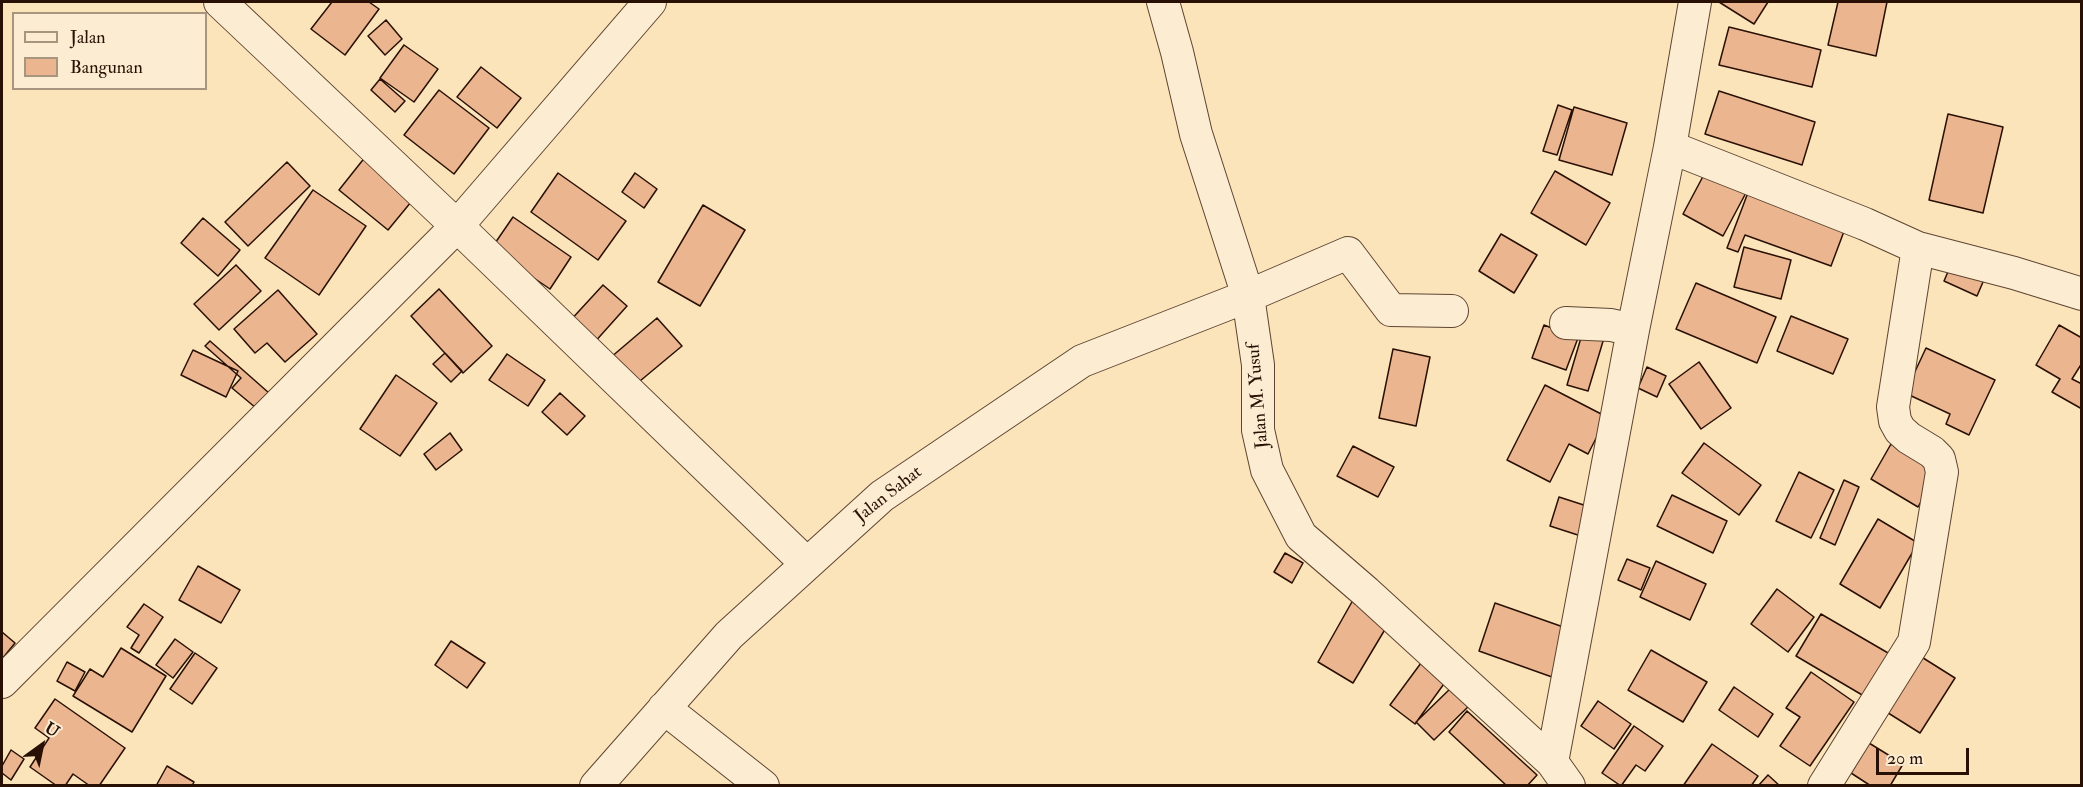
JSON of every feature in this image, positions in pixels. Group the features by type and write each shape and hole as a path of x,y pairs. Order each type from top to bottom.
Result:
{"street":[{"path":"220,2 458,226 807,564"},
{"path":"2,682 458,226 651,2"},
{"name":"Jalan M. Yusuf","path":"1164,2 1196,134 1248,296 1258,365 1258,430 1267,470 1300,536 1366,592 1561,774"},
{"path":"1561,774 1633,330 1671,147 1695,2"},
{"path":"1671,147 1865,224 1918,248 2014,273 2082,294"},
{"path":"1824,786 1914,642 1942,472 1939,459 1932,452 1900,430 1895,420 1893,407 1918,248"},
{"name":"Jalan Sahat","path":"596,786 729,635 882,496 1082,361 1248,296 1348,253 1391,310 1452,311"},
{"path":"1566,323 1611,325 1633,330"},
{"path":"664,708 763,786"}],"building":[{"path":"332,2 369,2 379,9 345,55 311,29"},
{"path":"1719,2 1768,2 1754,24"},
{"path":"1838,2 1887,2 1876,56 1828,45"},
{"path":"386,20 402,39 385,55 368,36"},
{"path":"1729,27 1821,50 1812,87 1719,65"},
{"path":"404,45 438,69 414,102 380,78"},
{"path":"481,67 521,98 497,128 457,97"},
{"path":"380,79 405,101 395,112 371,90"},
{"path":"439,90 489,128 454,174 404,135"},
{"path":"1719,91 1815,122 1802,165 1705,134"},
{"path":"1558,105 1572,110 1557,155 1543,151"},
{"path":"1574,107 1627,123 1612,175 1559,160"},
{"path":"1948,114 2003,127 1983,213 1929,200"},
{"path":"366,156 416,196 388,230 339,190"},
{"path":"287,162 310,186 248,246 225,222"},
{"path":"1708,167 1748,189 1723,236 1683,214"},
{"path":"1555,171 1610,203 1586,245 1531,213"},
{"path":"558,173 626,221 598,260 531,212"},
{"path":"635,173 657,189 644,208 622,192"},
{"path":"1752,182 1849,218 1831,266 1745,235 1738,252 1727,248"},
{"path":"313,190 366,226 319,295 265,258"},
{"path":"703,205 745,230 700,306 658,282"},
{"path":"513,217 571,257 550,289 491,249"},
{"path":"203,218 240,250 218,276 181,243"},
{"path":"1501,234 1537,255 1514,293 1479,271"},
{"path":"1744,247 1791,260 1781,299 1734,287"},
{"path":"1953,260 1986,275 1977,296 1944,281"},
{"path":"236,265 261,291 219,330 194,304"},
{"path":"1696,283 1776,317 1757,363 1676,329"},
{"path":"603,285 627,306 593,344 568,323"},
{"path":"439,289 492,346 463,373 411,316"},
{"path":"278,290 317,334 285,362 267,343 255,353 234,329"},
{"path":"1791,316 1848,339 1833,374 1777,351"},
{"path":"657,318 682,346 634,386 610,358"},
{"path":"1544,325 1578,338 1566,370 1532,358"},
{"path":"2059,325 2082,338 2082,363 2072,379 2082,384 2082,409 2052,392 2060,379 2036,365"},
{"path":"1583,331 1604,338 1588,391 1567,385"},
{"path":"210,341 269,393 256,408 232,388 241,378 205,346"},
{"path":"1926,348 1995,380 1969,435 1946,424 1950,414 1905,393"},
{"path":"1393,349 1430,357 1416,426 1379,418"},
{"path":"193,350 238,371 226,397 181,375"},
{"path":"445,353 462,371 451,382 433,364"},
{"path":"507,354 545,380 528,406 489,380"},
{"path":"1699,362 1731,408 1701,429 1669,384"},
{"path":"1647,367 1666,376 1657,397 1638,388"},
{"path":"396,375 437,403 400,456 360,429"},
{"path":"1545,385 1607,417 1588,454 1569,444 1550,482 1507,460"},
{"path":"560,393 585,416 567,435 542,412"},
{"path":"450,433 462,450 436,470 424,454"},
{"path":"1704,443 1761,485 1739,515 1682,473"},
{"path":"1891,444 1938,471 1918,507 1871,479"},
{"path":"1353,446 1394,467 1378,497 1337,476"},
{"path":"1799,472 1834,490 1811,538 1776,521"},
{"path":"1844,480 1859,487 1835,545 1820,538"},
{"path":"1672,495 1727,521 1713,553 1657,526"},
{"path":"1559,497 1593,508 1584,537 1550,526"},
{"path":"1878,519 1918,543 1880,608 1840,584"},
{"path":"1285,553 1303,563 1292,583 1274,572"},
{"path":"1627,559 1650,568 1641,590 1618,580"},
{"path":"1656,561 1706,584 1690,620 1640,597"},
{"path":"198,566 240,590 221,623 179,600"},
{"path":"1777,589 1814,617 1788,652 1751,624"},
{"path":"1353,600 1390,621 1353,683 1318,662"},
{"path":"1495,603 1569,629 1552,677 1479,651"},
{"path":"144,604 163,617 139,653 131,648 139,635 127,627"},
{"path":"1821,614 1895,657 1869,699 1796,656"},
{"path":"2,632 15,643 2,659"},
{"path":"175,639 193,652 173,678 156,665"},
{"path":"451,641 485,663 467,688 435,665"},
{"path":"121,648 166,676 132,732 73,696 90,669 103,677"},
{"path":"1651,650 1707,682 1683,722 1628,690"},
{"path":"195,653 217,668 192,704 170,689"},
{"path":"1920,656 1955,678 1920,733 1885,711"},
{"path":"67,662 85,672 75,691 57,681"},
{"path":"1421,663 1446,681 1415,724 1390,705"},
{"path":"1811,672 1854,702 1810,766 1780,746 1800,717 1786,708"},
{"path":"1453,686 1471,704 1434,740 1416,722"},
{"path":"1734,687 1773,714 1758,737 1719,710"},
{"path":"55,699 125,748 99,786 90,786 73,774 65,786 57,786 30,767 49,738 35,728"},
{"path":"1598,701 1631,724 1614,749 1581,726"},
{"path":"1467,711 1537,775 1527,786 1507,786 1449,732"},
{"path":"1634,726 1663,746 1645,771 1636,765 1621,786 1602,773"},
{"path":"1869,743 1903,764 1890,786 1871,786 1851,773"},
{"path":"1712,744 1758,776 1751,786 1683,786"},
{"path":"11,750 24,759 11,780 2,773 2,766"},
{"path":"167,766 194,782 192,786 156,786"},
{"path":"1768,775 1780,786 1758,786"}]}
